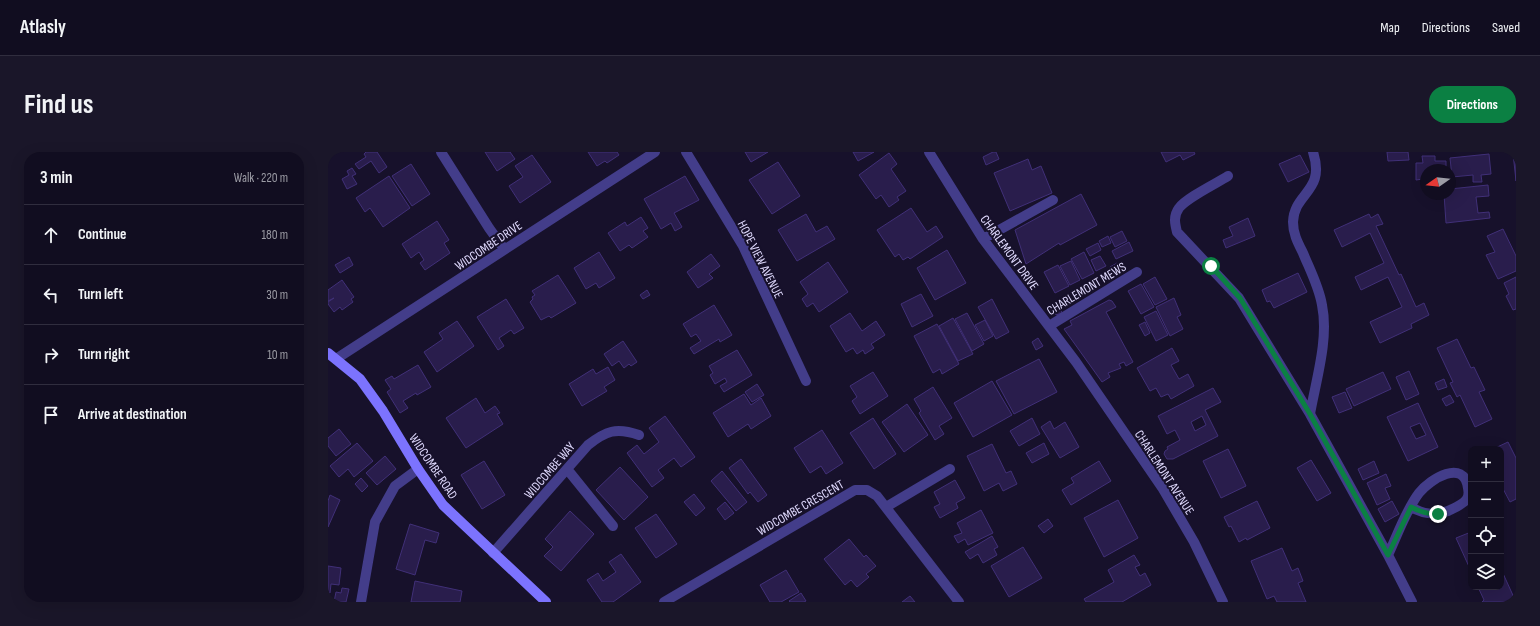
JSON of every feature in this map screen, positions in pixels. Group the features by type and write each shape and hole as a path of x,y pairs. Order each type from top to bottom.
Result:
{"street":[{"path":"441,152 504,249"},
{"name":"WIDCOMBE DRIVE","path":"332,356 473,270 655,152"},
{"name":"HOPE VIEW AVENUE","path":"686,152 743,246 806,381"},
{"name":"CHARLEMONT DRIVE","path":"929,152 983,239 1076,362"},
{"path":"1310,414 1322,348 1324,325 1322,305 1316,285 1296,239 1293,229 1293,219 1296,209 1316,178 1317,168 1313,152"},
{"path":"1228,176 1190,199 1179,208 1175,216 1177,232 1240,298 1310,414 1388,555 1412,602"},
{"path":"983,239 1053,200"},
{"name":"CHARLEMONT MEWS","path":"1049,326 1137,272"},
{"name":"WIDCOMBE ROAD","path":"332,356 360,379 383,411 442,505 546,602"},
{"name":"CHARLEMONT AVENUE","path":"1076,362 1163,489 1194,542 1223,602"},
{"name":"WIDCOMBE WAY","path":"493,553 588,445 605,434 615,431 625,430 639,435"},
{"path":"361,602 375,522 395,486 418,469"},
{"path":"886,507 950,469"},
{"path":"566,470 613,526"},
{"path":"1388,555 1411,507 1419,493 1430,482 1440,475 1449,473 1460,475 1468,486 1469,493 1467,499 1463,503 1438,514 1419,512 1411,507"},
{"name":"WIDCOMBE CRESCENT","path":"664,602 855,490 866,490 877,496 960,602"}],"building":[{"path":"366,152 377,152 387,167 379,173 371,161 359,169 355,164 366,157 364,154"},
{"path":"485,152 510,152 515,159 497,171"},
{"path":"588,152 617,152 619,155 607,163 605,161 597,166"},
{"path":"745,152 768,152 751,162"},
{"path":"853,152 874,152 858,161"},
{"path":"996,152 999,159 986,165 983,157"},
{"path":"1161,152 1194,152 1195,154 1183,160 1180,155 1166,162"},
{"path":"1387,152 1408,152 1409,160 1388,161"},
{"path":"1516,152 1516,181 1513,153"},
{"path":"889,153 897,164 891,169 906,191 897,197 899,200 889,207 881,195 876,199 859,175"},
{"path":"1489,154 1491,174 1481,175 1482,182 1473,182 1473,175 1456,177 1456,164 1451,164 1450,158"},
{"path":"532,155 551,182 520,203 509,186 523,177 515,166"},
{"path":"1300,155 1309,172 1288,182 1279,164"},
{"path":"1422,156 1435,156 1435,161 1446,161 1446,164 1420,164 1420,179 1416,180 1416,163 1423,163"},
{"path":"1028,159 1032,170 1041,166 1052,193 1010,211 994,173"},
{"path":"778,162 800,196 772,214 749,180"},
{"path":"411,164 430,194 412,206 392,176"},
{"path":"352,168 356,174 352,176 357,184 347,189 342,179 349,175 347,171"},
{"path":"389,176 410,208 383,227 370,208 365,212 356,198"},
{"path":"685,176 699,200 674,213 682,227 675,231 671,223 661,229 644,199"},
{"path":"1488,185 1489,196 1476,197 1478,213 1489,212 1490,218 1446,223 1444,200 1456,200 1456,188"},
{"path":"1081,194 1097,225 1060,245 1059,243 1026,264 1015,230"},
{"path":"911,208 927,232 936,226 943,237 910,259 908,257 903,260 899,254 895,257 877,230"},
{"path":"806,214 816,232 827,226 835,239 797,261 778,230"},
{"path":"1369,214 1371,218 1378,214 1383,224 1376,226 1399,275 1401,274 1416,307 1424,303 1429,315 1411,324 1412,328 1380,343 1370,322 1402,307 1388,277 1361,290 1355,277 1384,263 1370,233 1342,247 1334,230"},
{"path":"641,217 648,228 643,231 648,237 632,248 629,245 620,251 608,233 625,222 627,226"},
{"path":"1248,218 1255,236 1226,248 1223,240 1233,236 1229,227"},
{"path":"437,221 449,240 444,243 450,253 425,270 420,263 424,260 419,252 411,258 402,244"},
{"path":"1503,229 1516,256 1516,271 1498,279 1486,255 1495,252 1487,236"},
{"path":"1122,231 1127,241 1115,247 1110,237"},
{"path":"1108,236 1111,243 1102,247 1099,241"},
{"path":"1129,242 1133,251 1116,259 1112,251"},
{"path":"1098,243 1101,250 1090,256 1086,249"},
{"path":"947,250 966,283 935,300 917,268"},
{"path":"599,252 615,278 599,288 596,283 586,289 574,268"},
{"path":"1084,252 1094,273 1082,279 1071,259"},
{"path":"711,254 720,266 709,274 713,278 698,288 687,272"},
{"path":"1100,256 1106,266 1096,271 1091,260"},
{"path":"349,257 353,265 340,273 335,265"},
{"path":"1071,261 1080,280 1070,285 1060,266"},
{"path":"828,262 848,292 819,312 813,303 807,307 802,299 808,294 800,282"},
{"path":"1117,263 1119,269 1113,272 1110,267"},
{"path":"1058,265 1069,286 1055,293 1044,272"},
{"path":"1298,273 1307,292 1274,308 1270,301 1267,302 1262,290"},
{"path":"558,275 576,303 551,318 549,316 541,320 530,302 533,299 532,297 535,295 532,291"},
{"path":"1155,277 1167,299 1155,305 1143,284"},
{"path":"1516,277 1516,309 1513,310 1506,296 1509,294 1504,283"},
{"path":"342,280 354,297 351,299 353,302 342,310 340,307 334,312 328,302 334,298 328,301 328,290"},
{"path":"1141,284 1154,307 1141,314 1128,291"},
{"path":"647,290 650,295 643,299 640,295"},
{"path":"921,294 933,316 912,327 901,304"},
{"path":"1174,298 1181,315 1177,317 1183,329 1170,336 1156,307"},
{"path":"506,299 524,328 514,334 511,330 499,338 504,346 498,350 477,317"},
{"path":"992,299 1009,332 996,339 978,307"},
{"path":"1109,300 1112,301 1116,307 1106,312 1133,362 1126,366 1124,362 1119,364 1121,368 1108,373 1110,377 1102,382 1064,329 1072,325 1070,321"},
{"path":"1058,303 1062,313 1056,315 1052,306"},
{"path":"714,305 732,335 720,342 719,339 694,354 690,348 701,341 696,334 691,337 683,324"},
{"path":"1156,311 1168,335 1156,341 1144,317"},
{"path":"850,313 862,331 876,321 885,335 871,344 874,348 865,354 863,350 857,354 853,348 846,352 830,326"},
{"path":"967,313 984,344 972,351 955,319"},
{"path":"953,318 973,354 958,361 939,326"},
{"path":"985,320 993,336 984,341 975,325"},
{"path":"457,321 474,346 437,372 424,352 443,339 439,333"},
{"path":"1145,322 1150,333 1145,336 1139,325"},
{"path":"937,324 959,364 942,374 940,369 933,373 914,336"},
{"path":"1038,338 1043,346 1036,350 1032,342"},
{"path":"1457,339 1471,368 1474,367 1485,390 1479,392 1492,419 1475,427 1460,395 1457,397 1450,383 1453,382 1437,348"},
{"path":"623,341 637,362 631,366 629,364 624,368 619,361 612,366 604,354"},
{"path":"1172,348 1179,361 1171,365 1179,379 1188,374 1194,386 1171,399 1168,394 1161,397 1156,388 1150,391 1137,368"},
{"path":"737,350 752,375 724,392 720,386 727,382 725,378 715,384 710,375 713,373 709,366"},
{"path":"1039,359 1057,392 1014,414 996,381"},
{"path":"418,365 431,387 417,395 416,393 403,401 408,408 400,413 387,392 391,389 385,380 392,376 394,379"},
{"path":"608,367 615,380 604,387 607,391 582,406 569,384 593,369 596,374"},
{"path":"1409,371 1419,394 1406,400 1396,377"},
{"path":"873,372 888,396 860,414 852,401 857,397 850,386"},
{"path":"1383,372 1391,389 1354,406 1346,389"},
{"path":"1444,379 1447,387 1438,390 1435,383"},
{"path":"992,381 1012,415 973,437 954,403"},
{"path":"757,384 764,395 752,402 745,392"},
{"path":"933,387 952,418 939,426 944,434 935,440 919,413 921,411 914,399"},
{"path":"1213,388 1221,402 1205,410 1218,436 1173,459 1167,459 1164,454 1165,451 1168,449 1167,447 1180,440 1175,430 1167,434 1158,416","holes":["1202,416 1206,425 1195,431 1191,422"]},
{"path":"1345,392 1352,408 1339,413 1332,397"},
{"path":"744,394 751,405 761,398 771,416 751,429 748,424 728,437 713,413"},
{"path":"1450,395 1454,402 1446,406 1442,399"},
{"path":"476,398 485,413 495,406 500,413 497,414 503,424 466,448 446,418"},
{"path":"1418,403 1438,447 1408,461 1387,417","holes":["1420,423 1426,435 1416,439 1410,427"]},
{"path":"907,404 928,435 904,452 882,422"},
{"path":"665,416 695,457 681,467 674,458 658,470 664,478 652,487 627,453 637,445 644,454 659,442 649,428"},
{"path":"873,418 896,454 874,469 850,433"},
{"path":"1032,418 1040,434 1019,446 1010,431"},
{"path":"1050,421 1054,429 1065,422 1079,447 1060,458 1041,427"},
{"path":"339,429 351,444 336,456 328,446 328,438"},
{"path":"822,430 843,463 826,474 821,466 810,473 794,448"},
{"path":"1508,442 1516,458 1516,499 1510,502 1504,491 1504,446 1499,446"},
{"path":"357,443 373,461 354,477 348,469 339,477 330,466"},
{"path":"1044,443 1049,454 1032,463 1026,453"},
{"path":"992,444 1006,473 1011,471 1017,484 1003,491 999,483 984,491 967,456"},
{"path":"1228,449 1246,486 1221,498 1203,461"},
{"path":"385,456 396,469 377,485 366,473"},
{"path":"741,459 767,495 758,502 750,492 748,494 729,468"},
{"path":"1311,460 1331,493 1317,501 1297,468"},
{"path":"484,461 505,495 482,509 461,475"},
{"path":"1099,461 1111,481 1071,505 1062,490 1074,483 1071,478"},
{"path":"1374,461 1379,473 1363,480 1358,469"},
{"path":"620,467 648,497 624,520 596,490"},
{"path":"722,471 747,502 736,511 711,481"},
{"path":"1386,474 1391,486 1385,488 1390,499 1377,505 1367,483"},
{"path":"361,478 368,486 362,492 355,484"},
{"path":"955,480 965,498 956,503 958,508 940,518 934,507 940,504 934,492"},
{"path":"694,494 705,508 696,516 684,502"},
{"path":"330,495 340,500 328,527 328,501"},
{"path":"1118,500 1138,538 1104,557 1084,518"},
{"path":"1257,501 1270,528 1247,540 1246,538 1239,542 1231,526 1229,527 1224,517"},
{"path":"1392,501 1399,514 1385,522 1378,509"},
{"path":"725,502 734,513 725,520 717,509"},
{"path":"981,510 993,533 968,545 965,539 958,543 954,536 962,533 957,523"},
{"path":"570,511 594,534 561,571 544,556 553,547 545,539"},
{"path":"656,514 677,544 656,558 635,528"},
{"path":"1048,519 1053,526 1044,533 1038,526"},
{"path":"410,524 439,533 436,543 425,540 415,575 396,569"},
{"path":"1468,533 1468,564 1456,538"},
{"path":"992,536 998,547 994,549 997,555 983,563 978,554 970,559 965,552"},
{"path":"849,539 864,557 866,555 876,566 866,574 869,577 857,587 851,580 845,585 824,559"},
{"path":"1023,547 1042,578 1009,597 991,566"},
{"path":"1282,548 1292,571 1298,568 1303,581 1298,583 1306,602 1277,602 1274,596 1267,599 1251,561"},
{"path":"621,554 641,582 613,602 602,602 587,580 598,573 603,581 616,572 609,562"},
{"path":"1134,555 1140,565 1135,567 1140,576 1145,573 1151,585 1122,602 1086,602 1084,599 1114,582 1108,570"},
{"path":"328,566 341,568 339,585 331,584 330,593 328,593"},
{"path":"786,570 799,592 781,602 770,602 760,585"},
{"path":"1504,576 1516,602 1482,602 1484,600 1479,590 1504,590"},
{"path":"415,581 462,591 460,602 411,602"},
{"path":"342,588 349,589 346,602 334,602 336,592 341,593"},
{"path":"801,593 806,601 789,601"},
{"path":"910,596 915,602 902,602"}],"route":[{"path":"1211,266 1240,298 1310,414 1388,555 1411,507 1419,512 1438,514"}]}
